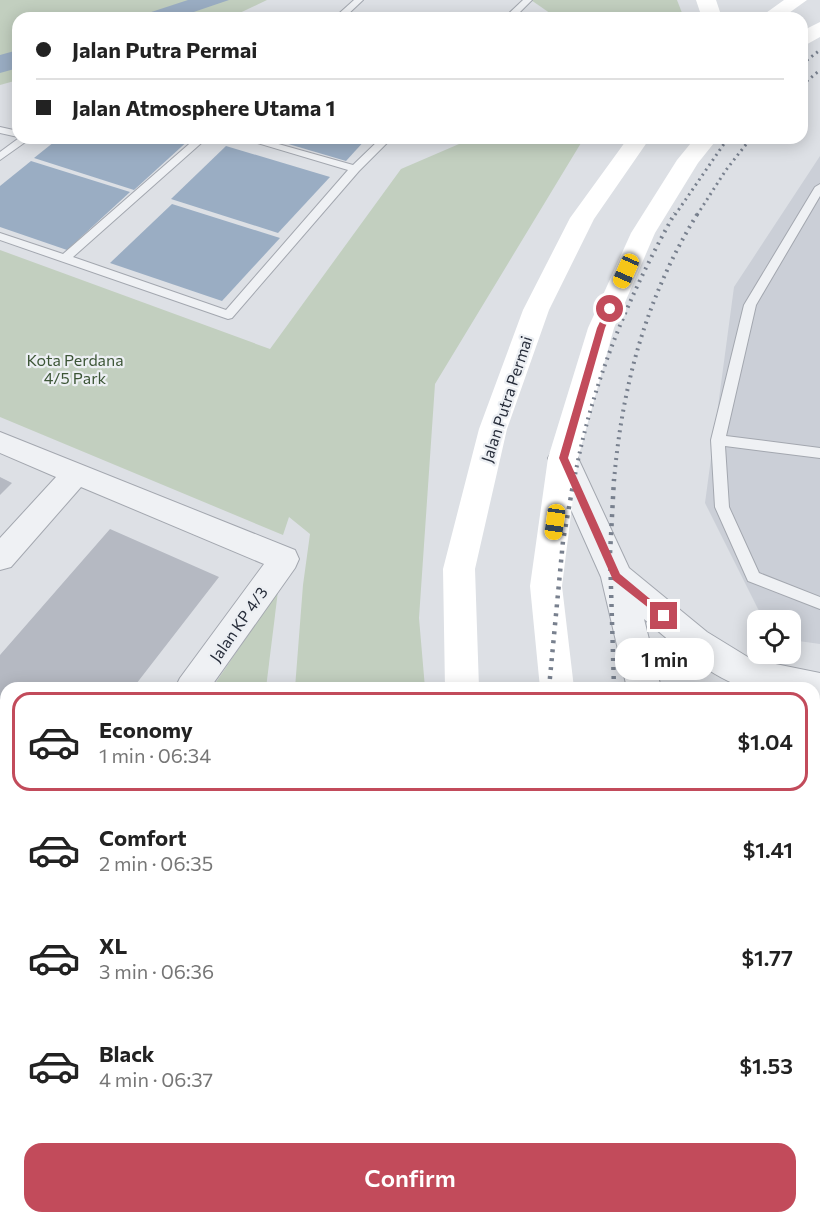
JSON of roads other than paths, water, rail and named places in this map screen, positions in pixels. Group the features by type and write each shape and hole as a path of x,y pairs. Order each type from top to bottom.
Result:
{"main road":[{"path":"778,12 797,0"},
{"path":"808,49 820,28"},
{"name":"Jalan Putra Permai","path":"462,682 459,569 493,429 536,310 582,218 635,144"},
{"path":"556,682 546,586 563,458 601,328 643,233 688,160 701,144"}],"street":[{"path":"0,442 76,474 0,558"},
{"path":"563,458 617,577 643,682"},
{"name":"Jalan KP 4/3","path":"76,474 284,559 196,682"},
{"path":"617,577 695,642 742,672 791,682"}],"lane":[{"path":"346,12 359,0"},
{"path":"515,12 528,0"},
{"path":"0,157 18,144"},
{"path":"64,259 195,144"},
{"path":"267,144 355,169"},
{"path":"0,236 228,315 355,169 381,144"},
{"path":"819,190 750,305 718,440 722,507 753,577 820,603"},
{"path":"718,440 820,453"}],"water":[{"path":"188,0 229,0 194,12 151,12"},
{"path":"12,52 12,70 0,73 0,55"},
{"path":"52,144 184,144 134,190 34,158"},
{"path":"288,144 362,144 346,161"},
{"path":"226,146 330,177 278,233 171,199"},
{"path":"31,161 130,192 67,250 0,227 0,186"},
{"path":"172,204 280,238 222,301 110,263"}],"railway":[{"path":"808,59 820,50"},
{"path":"808,80 820,70"},
{"path":"675,215 724,144"},
{"path":"697,215 726,170 746,144"},
{"path":"574,481 590,411 613,342 642,277 675,213"},
{"path":"614,481 623,410 640,342 664,276 698,213"},
{"path":"550,682 563,541 574,479"},
{"path":"614,479 610,554 614,682"}],"park label":[{"name":"Kota Perdana 4/5 Park","path":"75,368"}]}
